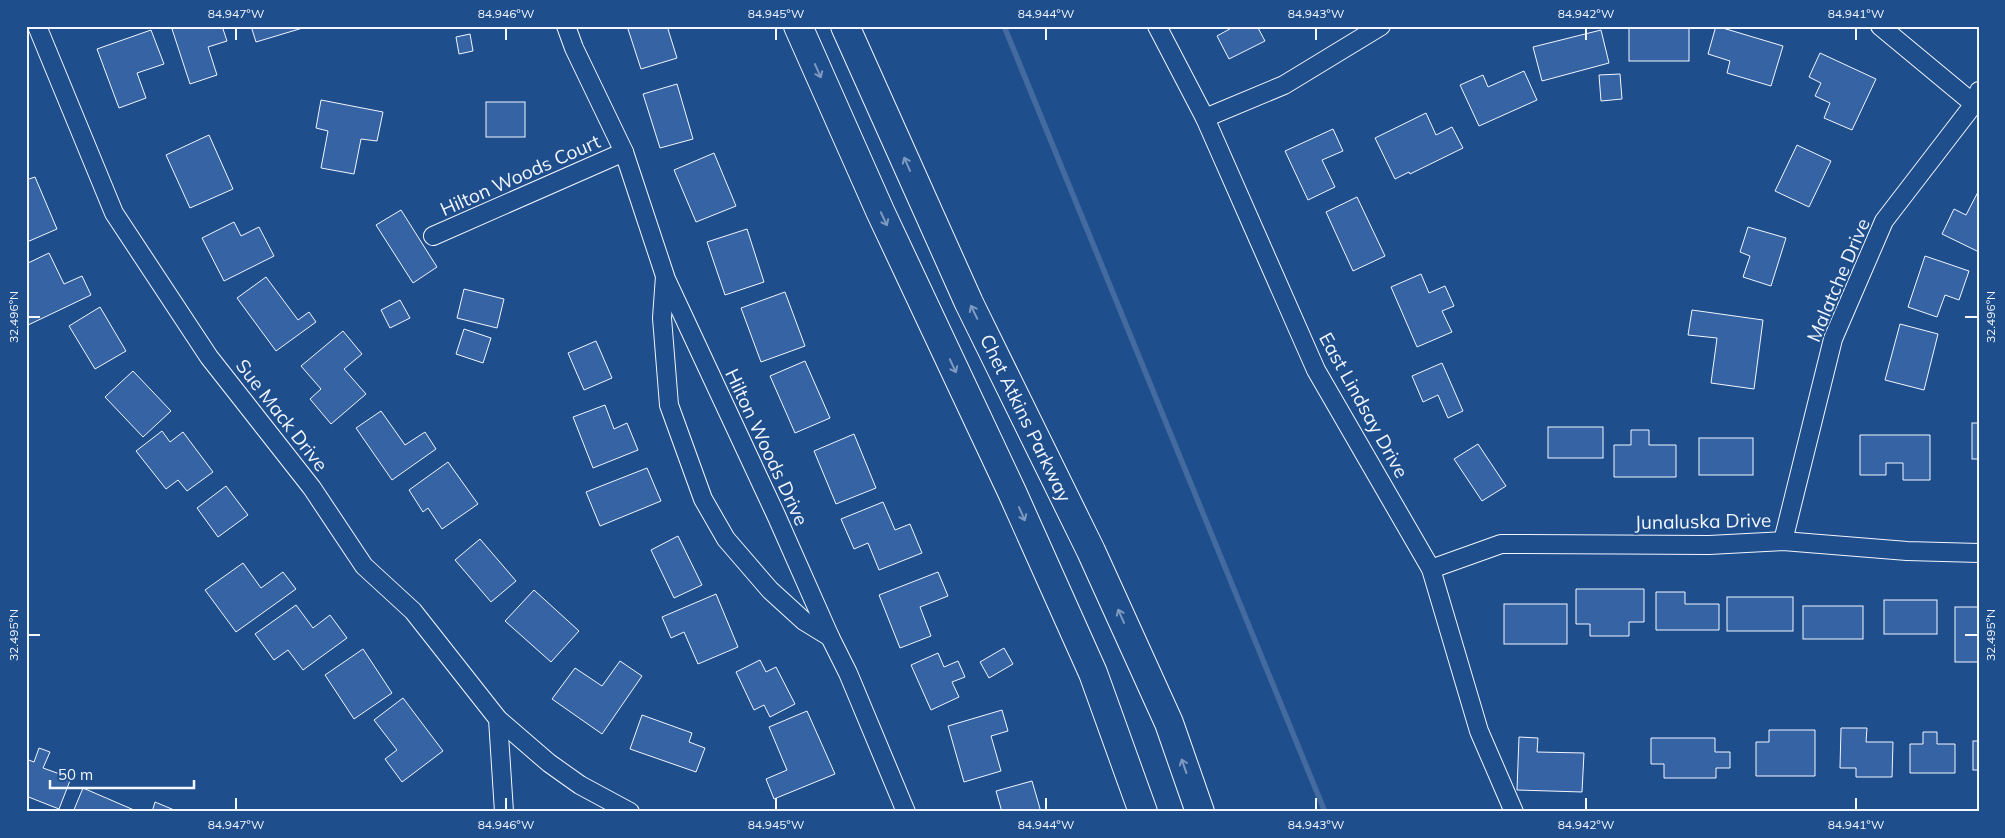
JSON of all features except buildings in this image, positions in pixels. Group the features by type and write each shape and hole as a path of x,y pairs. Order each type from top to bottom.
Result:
{"highway":[{"path":"798,26 880,211 1012,492 1093,673 1143,812"},
{"name":"Chet Atkins Parkway","path":"845,26 970,303 1091,551 1169,723 1200,812"}],"street":[{"name":"Sue Mack Drive","path":"37,26 114,212 203,349 312,488 364,566 413,610 498,719 549,764 630,812"},
{"name":"Hilton Woods Drive","path":"566,26 574,48 624,152 664,276 848,673 906,812"},
{"name":"East Lindsay Drive","path":"1157,26 1205,118 1316,370 1431,569 1479,731 1514,812"},
{"path":"1205,118 1284,85 1382,26"},
{"path":"1880,26 1976,97"},
{"name":"Malatche Drive","path":"1783,541 1830,349 1837,330 1884,222 1976,97"},
{"name":"Hilton Woods Court","path":"433,236 624,152"},
{"name":"Hilton Woods Drive","path":"664,276 662,318 669,405 703,499 726,539 770,590 804,621 830,637"},
{"name":"Junaluska Drive","path":"1431,569 1501,544 1709,545 1783,541 1906,551 1979,553"},
{"path":"498,719 504,812"}],"waterway":[{"path":"1004,26 1325,812"}]}
